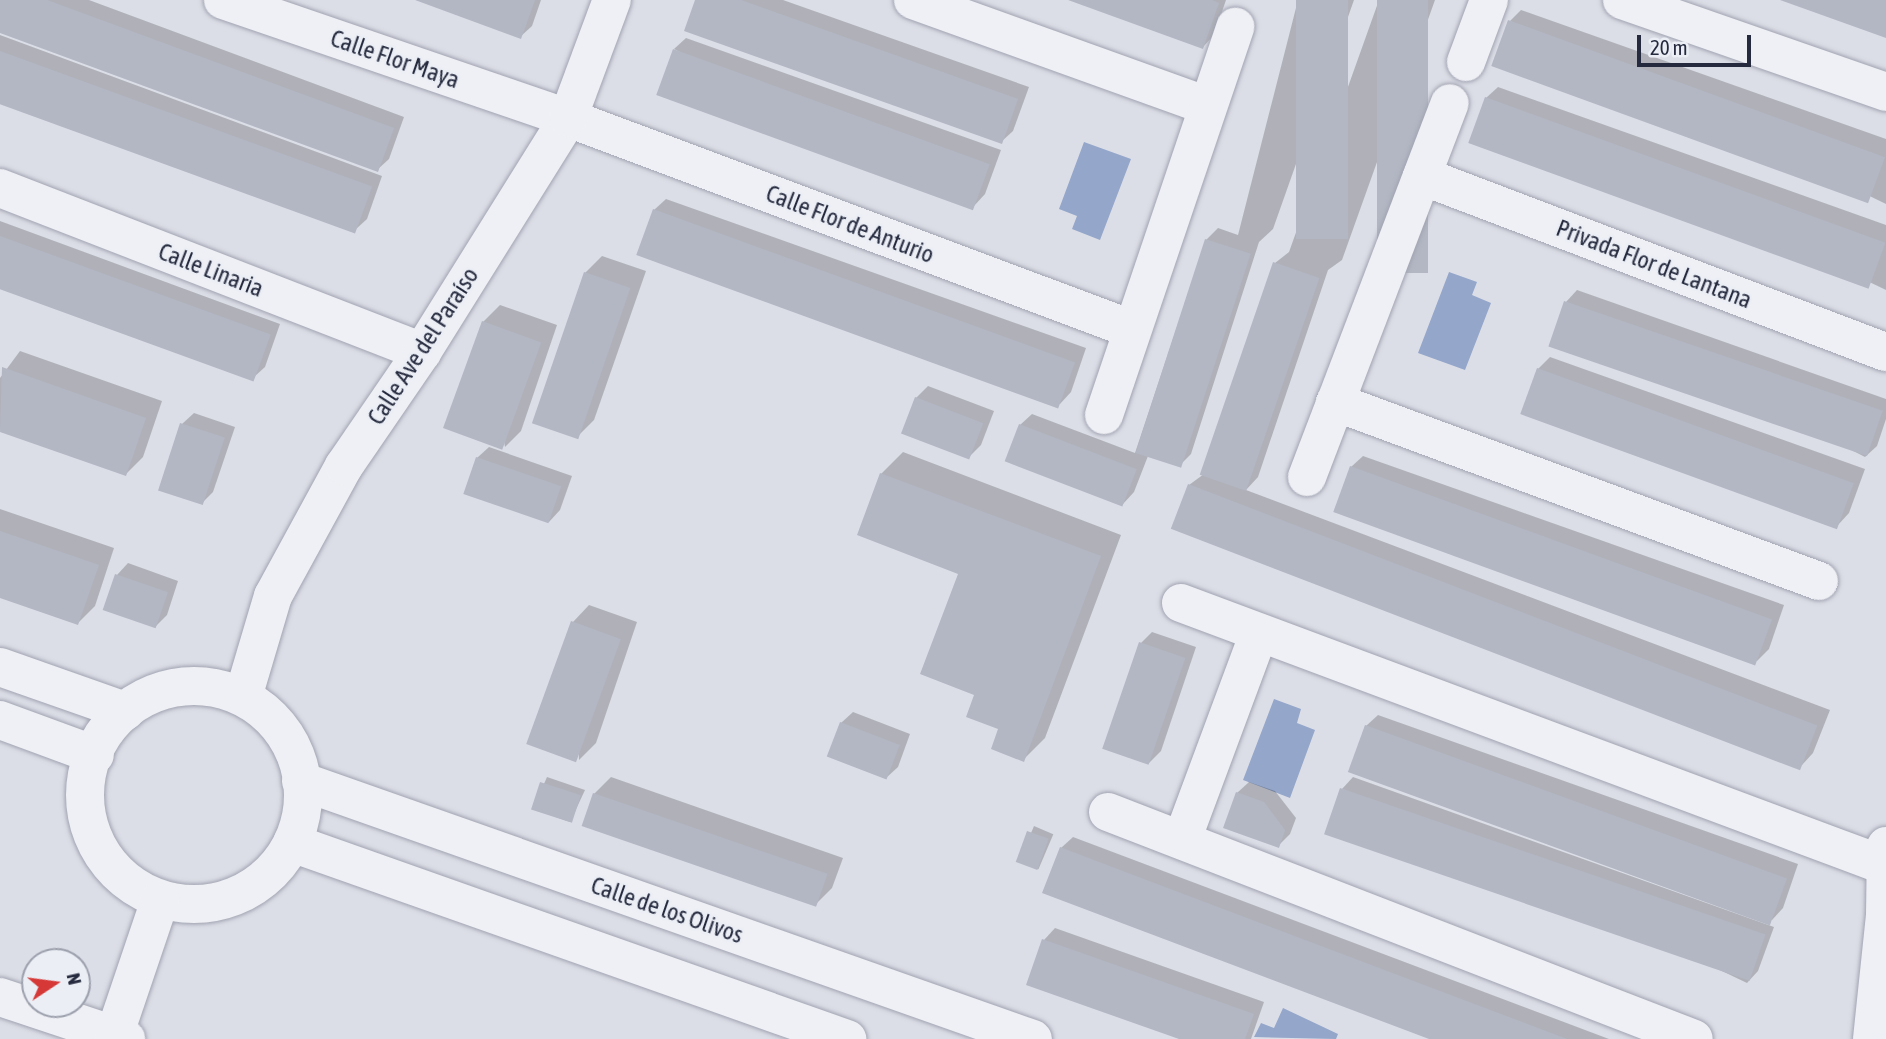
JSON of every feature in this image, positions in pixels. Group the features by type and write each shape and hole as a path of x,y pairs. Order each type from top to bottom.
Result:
{"street":[{"name":"Calle Flor Maya","path":"223,0 568,118"},
{"name":"Calle Ave del Paraíso","path":"243,697 273,596 344,466 422,352 568,118 612,0"},
{"path":"913,0 1208,106"},
{"path":"1466,62 1489,0"},
{"path":"1622,0 1886,92"},
{"path":"1104,415 1235,27"},
{"path":"1307,477 1450,103"},
{"name":"Calle Flor de Anturio","path":"568,118 1131,329"},
{"name":"Privada Flor de Lantana","path":"1422,176 1886,352"},
{"name":"Calle Linaria","path":"0,188 422,352"},
{"path":"1335,402 1819,581"},
{"path":"1181,603 1886,865"},
{"path":"1182,840 1259,633"},
{"path":"0,667 125,711"},
{"path":"206,685 243,697 276,722 299,761 303,799 292,843 279,865 234,897 198,905 160,900 142,891 112,867 94,839 85,802 86,777 103,732 143,698 168,688 206,685"},
{"path":"0,720 95,755"},
{"name":"Calle de los Olivos","path":"301,781 1033,1039"},
{"path":"1108,812 1694,1039"},
{"path":"292,843 848,1039"},
{"path":"1872,1039 1886,846"},
{"path":"0,997 117,1037 160,900"}],"water":[{"path":"1084,142 1131,159 1100,240 1072,229 1077,216 1059,209"},
{"path":"1449,272 1477,282 1472,295 1491,303 1465,370 1418,353"},
{"path":"1274,699 1301,709 1297,723 1315,730 1290,798 1243,780"},
{"path":"1283,1008 1338,1034 1336,1039 1254,1037 1261,1023 1274,1028"}],"building":[{"path":"0,0 47,0 394,128 378,172 0,33"},
{"path":"415,0 535,0 521,39"},
{"path":"695,0 741,0 1018,99 1002,144 684,31"},
{"path":"1068,0 1212,0 1219,3 1203,49"},
{"path":"1296,0 1348,0 1348,239 1296,239"},
{"path":"1377,0 1428,0 1428,273 1377,273"},
{"path":"1780,0 1886,0 1886,38"},
{"path":"1508,20 1885,157 1868,203 1491,66"},
{"path":"673,49 990,164 973,210 656,95"},
{"path":"0,51 372,186 355,233 0,104"},
{"path":"1485,97 1885,243 1869,289 1468,143"},
{"path":"653,209 1075,363 1058,409 636,255"},
{"path":"0,236 271,335 254,381 0,289"},
{"path":"1205,239 1251,254 1181,468 1135,453"},
{"path":"1273,262 1319,278 1246,491 1200,475"},
{"path":"584,272 630,288 578,439 532,423"},
{"path":"1564,301 1883,411 1867,456 1548,346"},
{"path":"482,321 541,343 502,450 443,428"},
{"path":"2,367 146,418 126,476 0,432"},
{"path":"1537,368 1854,483 1837,529 1520,414"},
{"path":"915,397 983,423 969,460 901,433"},
{"path":"180,423 225,438 203,505 158,491"},
{"path":"1019,424 1137,469 1122,506 1005,461"},
{"path":"476,457 561,486 548,523 463,494"},
{"path":"1350,466 1772,620 1755,666 1333,512"},
{"path":"880,473 1101,556 1024,762 991,749 998,729 966,717 974,695 920,674 958,574 857,535"},
{"path":"1188,484 1817,726 1800,770 1171,529"},
{"path":"0,531 99,565 78,625 0,598"},
{"path":"115,574 168,592 156,628 103,610"},
{"path":"571,621 621,639 576,762 526,744"},
{"path":"1139,642 1185,658 1149,765 1102,749"},
{"path":"840,722 900,745 886,779 827,757"},
{"path":"1365,725 1787,879 1770,926 1348,772"},
{"path":"540,782 581,795 572,823 531,810"},
{"path":"1340,788 1765,935 1750,981 1324,834"},
{"path":"1236,792 1264,802 1285,830 1279,848 1223,828"},
{"path":"593,793 827,874 816,907 582,826"},
{"path":"1027,831 1049,839 1037,870 1016,862"},
{"path":"1060,847 1567,1039 1429,1039 1042,893"},
{"path":"1042,939 1254,1014 1245,1039 1179,1039 1026,985"}]}
